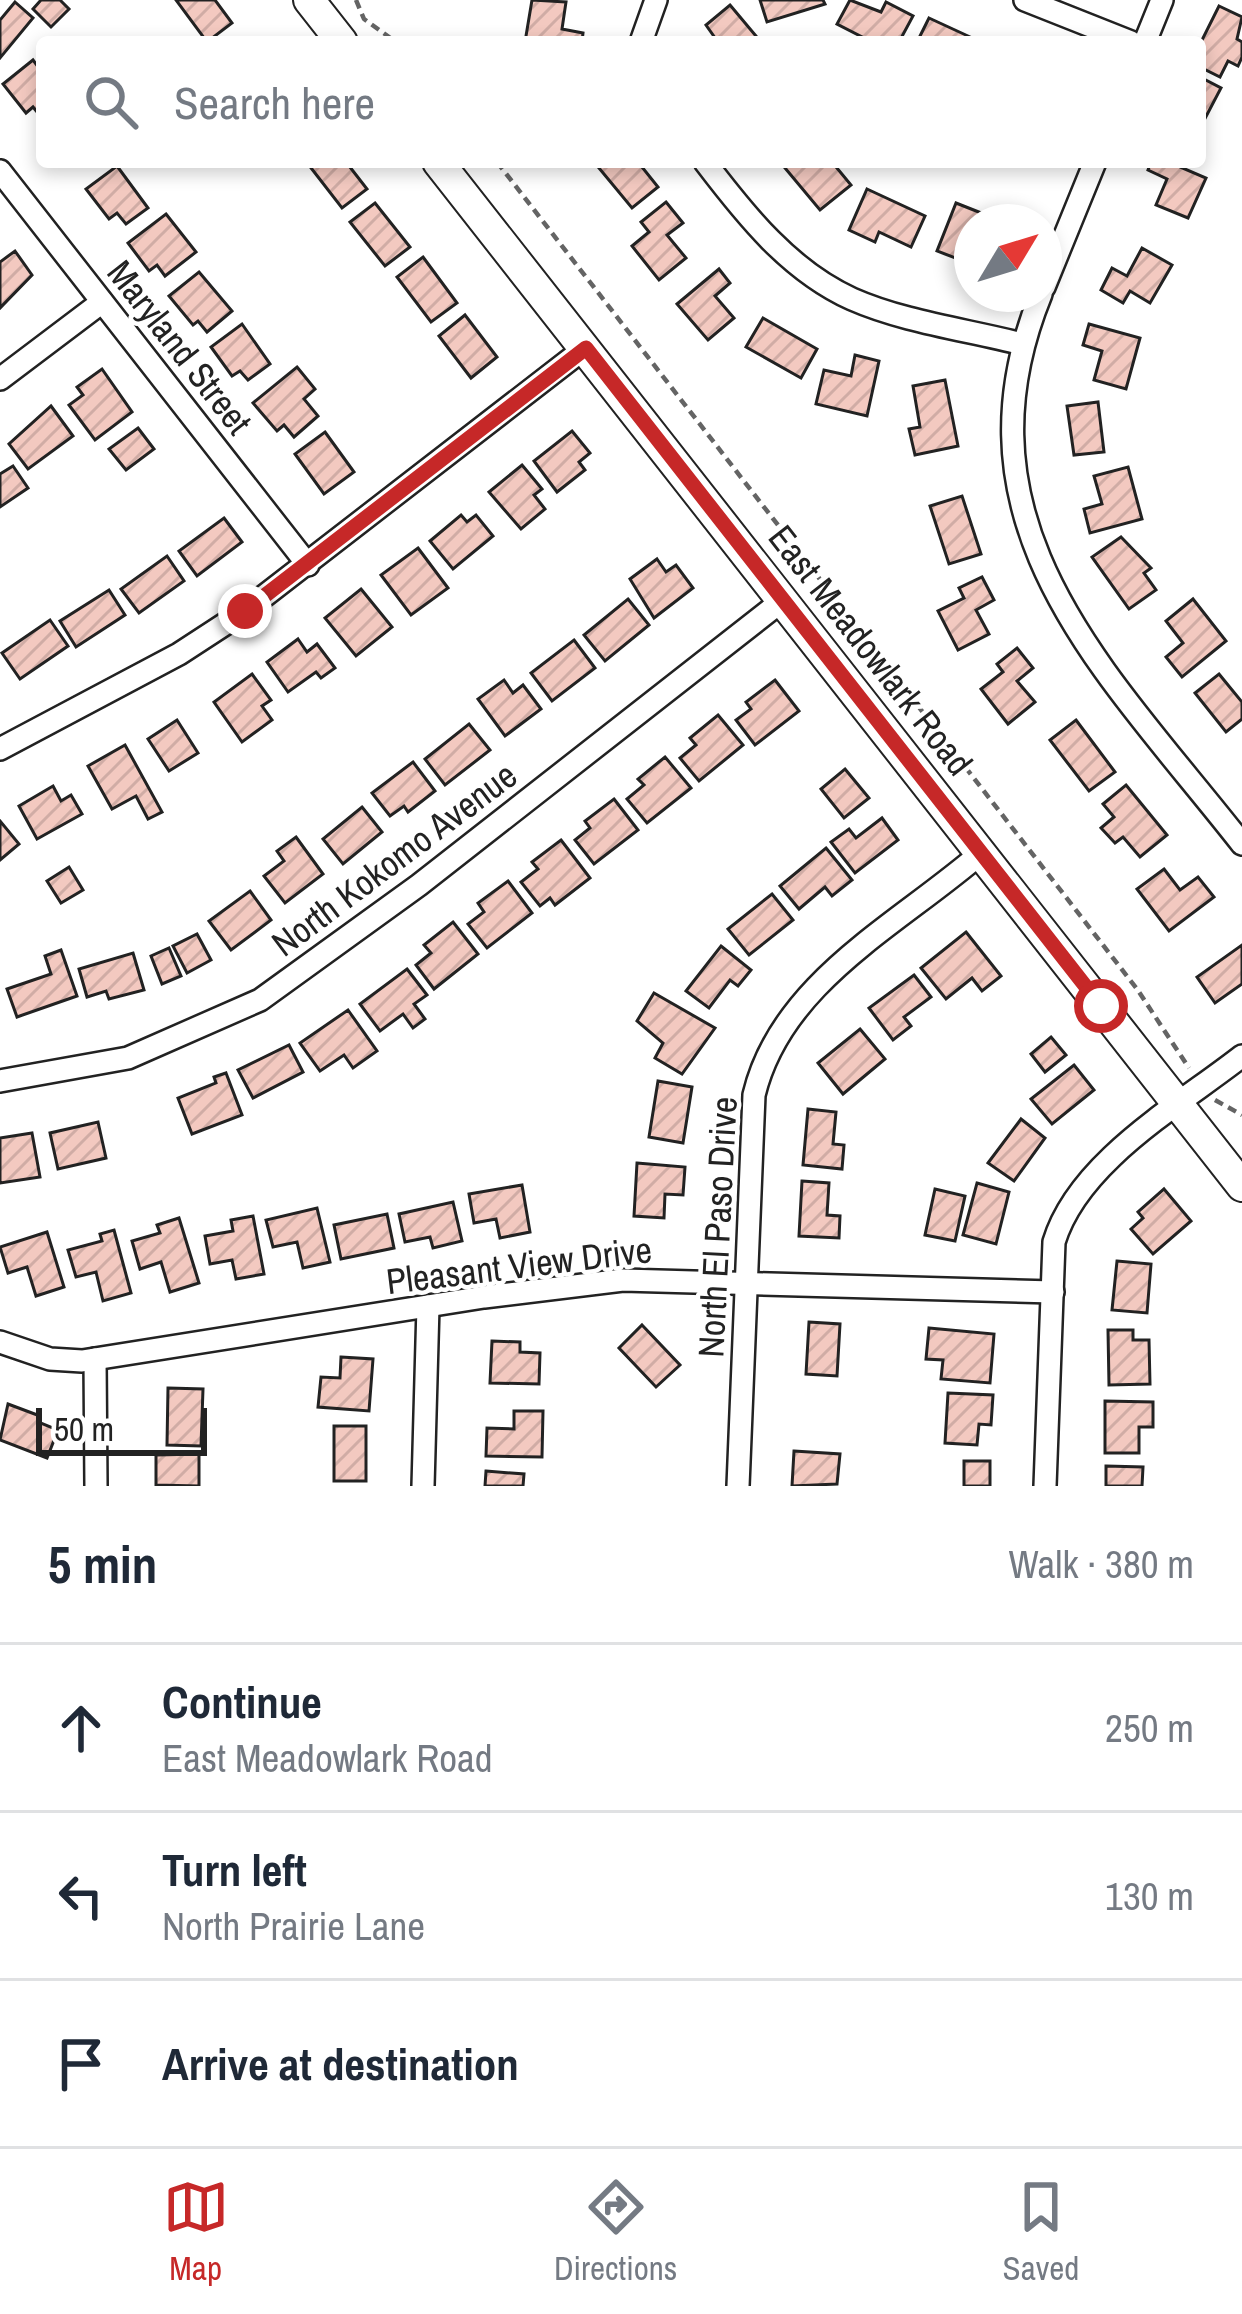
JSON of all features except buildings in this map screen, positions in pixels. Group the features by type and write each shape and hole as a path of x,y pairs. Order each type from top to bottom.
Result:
{"main road":[{"path":"309,0 337,36"},
{"name":"East Meadowlark Road","path":"443,168 1242,1186"}],"street":[{"path":"642,36 656,0"},
{"path":"1025,0 1116,36"},
{"path":"1147,36 1162,0"},
{"path":"710,168 773,243 822,283 856,301 1022,344"},
{"path":"1062,245 1094,168"},
{"name":"Maryland Street","path":"0,171 308,565"},
{"path":"0,379 102,302"},
{"path":"1035,312 1022,344 1010,417 1012,461 1045,573 1087,645 1242,844"},
{"path":"0,749 179,654 308,565 586,348"},
{"name":"North Kokomo Avenue","path":"0,1081 128,1058 260,1000 419,885 783,600"},
{"name":"North El Paso Drive","path":"738,1486 754,1095 773,1037 811,991 981,853"},
{"path":"1046,1486 1054,1242 1074,1194 1242,1056"},
{"name":"Pleasant View Drive","path":"0,1342 50,1359 95,1360 623,1280 1053,1292"},
{"path":"423,1486 428,1306"},
{"path":"95,1360 95,1486"}],"path":[{"path":"356,0 364,19 388,36"},
{"path":"502,168 1137,989 1182,1059"},
{"path":"1217,1101 1242,1115"}],"route":[{"path":"245,611 586,348 1101,1006"}]}
